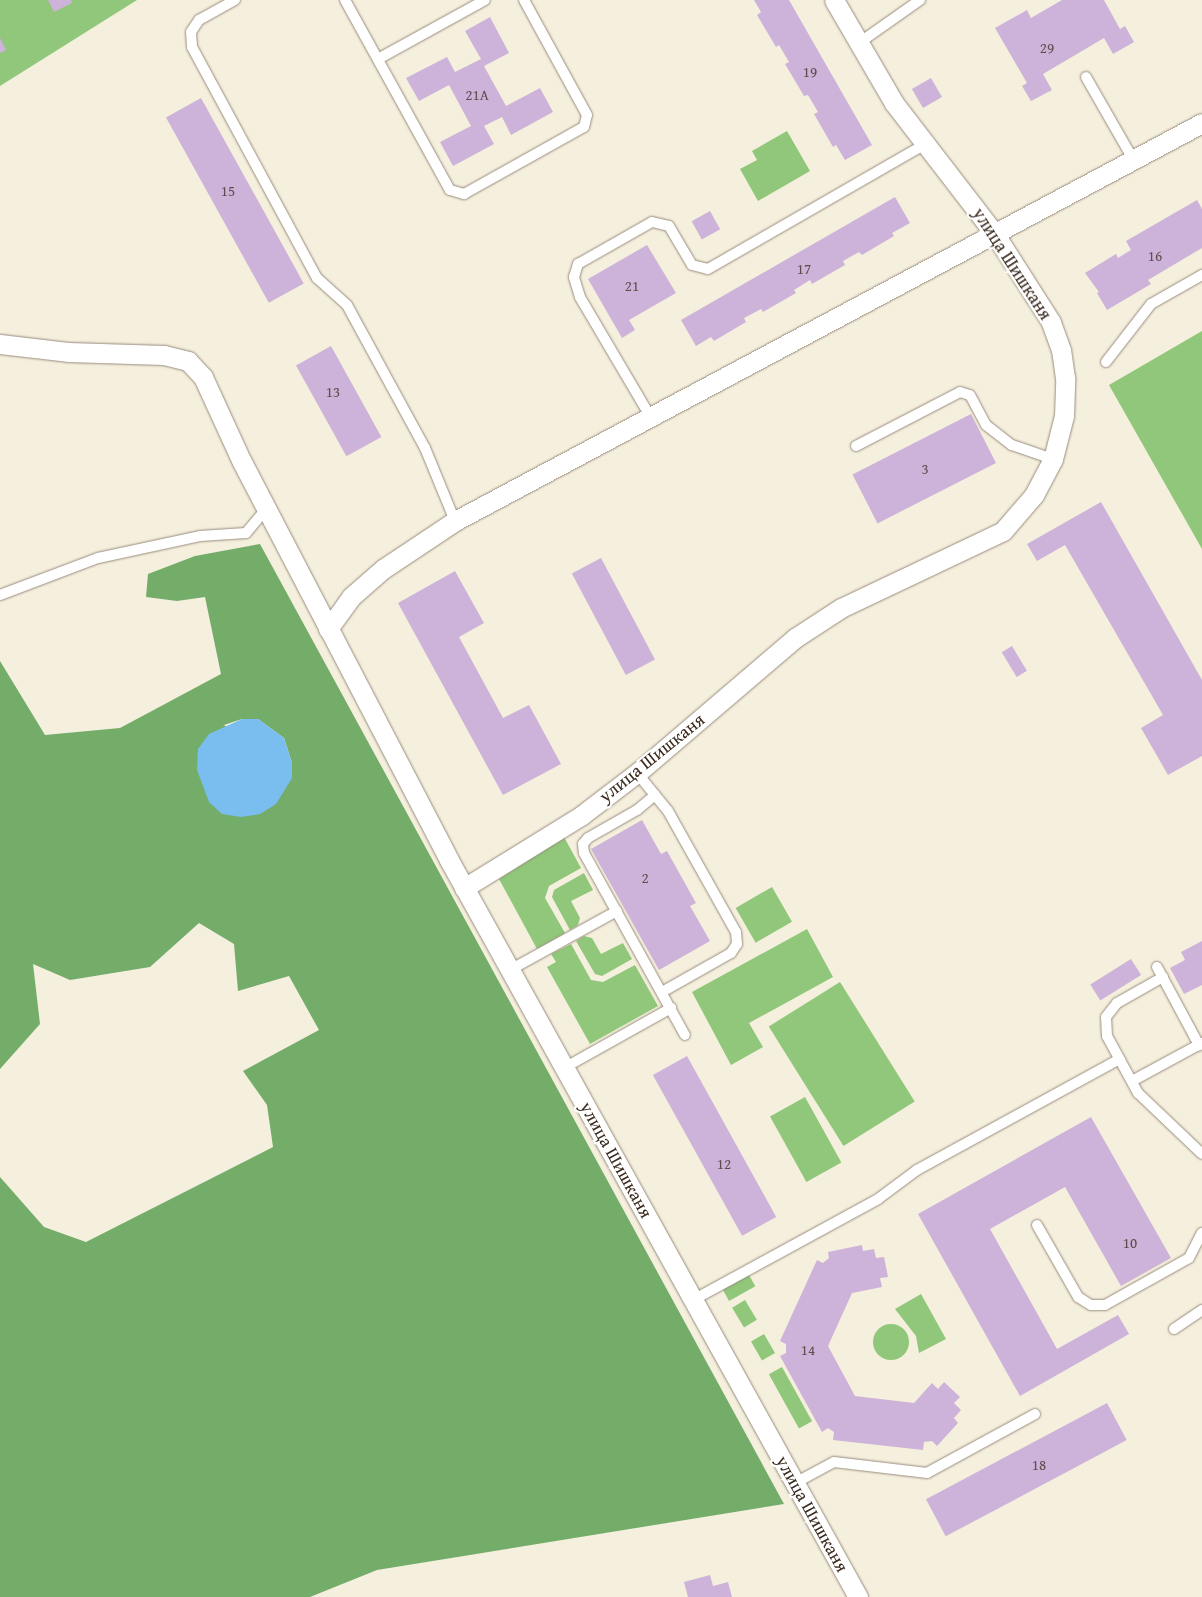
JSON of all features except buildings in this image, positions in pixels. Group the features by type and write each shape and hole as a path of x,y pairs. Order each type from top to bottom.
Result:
{"street":[{"name":"улица Шишканя","path":"834,0 894,103 927,143 994,233 1051,322 1061,350 1065,378 1064,416 1052,459 1034,496 1003,531 841,608 795,638 637,773 582,815 464,888 858,1597"},
{"path":"328,629 351,597 383,569 455,521 1202,123"},
{"path":"0,344 68,352 164,355 188,361 202,377 328,629 464,888"}],"lane":[{"path":"235,0 199,20 191,32 192,47 317,278 352,313 425,448 455,521"},
{"path":"346,0 450,190 464,194 584,128 587,115 524,0"},
{"path":"378,59 485,0"},
{"path":"859,43 920,0"},
{"path":"1086,77 1133,160"},
{"path":"650,416 580,297 574,277 578,264 652,222 670,226 692,265 708,269 927,143"},
{"path":"1106,362 1151,304 1202,275"},
{"path":"856,446 960,392 970,395 986,425 1012,445 1052,459"},
{"path":"0,595 98,558 200,536 246,533 267,508"},
{"path":"637,773 668,811 736,932 738,944 730,953 662,992"},
{"path":"655,795 637,810 588,838 583,844 584,853 686,1035"},
{"path":"510,970 616,911"},
{"path":"1132,1081 1201,1044 1157,967"},
{"path":"1162,977 1116,1003 1106,1017 1107,1036 1138,1093 1202,1154"},
{"path":"564,1068 671,1008"},
{"path":"693,1300 878,1200 917,1170 1120,1059"},
{"path":"1037,1225 1078,1297 1091,1305 1105,1305 1189,1258 1202,1232"},
{"path":"1174,1329 1202,1310"},
{"path":"795,1483 834,1462 928,1473 1035,1414"}],"green space":[{"path":"0,0 137,0 0,86"},
{"path":"787,131 810,171 758,201 740,169 757,160 752,151"},
{"path":"1202,331 1202,549 1109,385"},
{"path":"260,544 784,1504 377,1570 310,1597 0,1597 0,1177 44,1227 86,1242 273,1147 267,1105 243,1071 319,1030 289,976 238,991 234,944 199,923 150,967 70,980 33,964 40,1024 0,1069 0,661 45,735 120,728 221,674 205,597 177,601 146,597 148,574 195,556","holes":["242,719 258,719 284,738 292,763 292,778 224,725"]},
{"path":"564,837 581,868 549,886 545,898 565,933 537,949 499,879"},
{"path":"584,873 593,890 571,901 580,918 578,925 570,930 552,897 554,890"},
{"path":"772,887 792,922 756,943 736,908"},
{"path":"807,929 833,977 749,1023 763,1047 731,1065 692,992"},
{"path":"584,936 592,938 601,954 623,943 632,959 602,976 595,974 576,941"},
{"path":"571,944 591,980 603,982 635,965 658,1006 590,1044 547,967 556,962 551,954"},
{"path":"840,982 915,1102 843,1146 769,1027"},
{"path":"805,1097 841,1163 806,1182 770,1116"},
{"path":"749,1275 755,1286 729,1301 723,1290"},
{"path":"921,1294 946,1339 919,1353 916,1336 895,1309"},
{"path":"745,1300 757,1320 744,1327 732,1308"},
{"path":"891,1324 903,1330 909,1342 903,1354 891,1360 879,1354 873,1342 879,1330"},
{"path":"764,1334 775,1353 762,1361 751,1342"},
{"path":"782,1367 812,1421 799,1428 769,1374"}],"water":[{"path":"242,719 258,719 284,738 292,763 292,778 276,804 260,814 241,817 222,814 209,802 197,770 198,749 209,734"}]}
